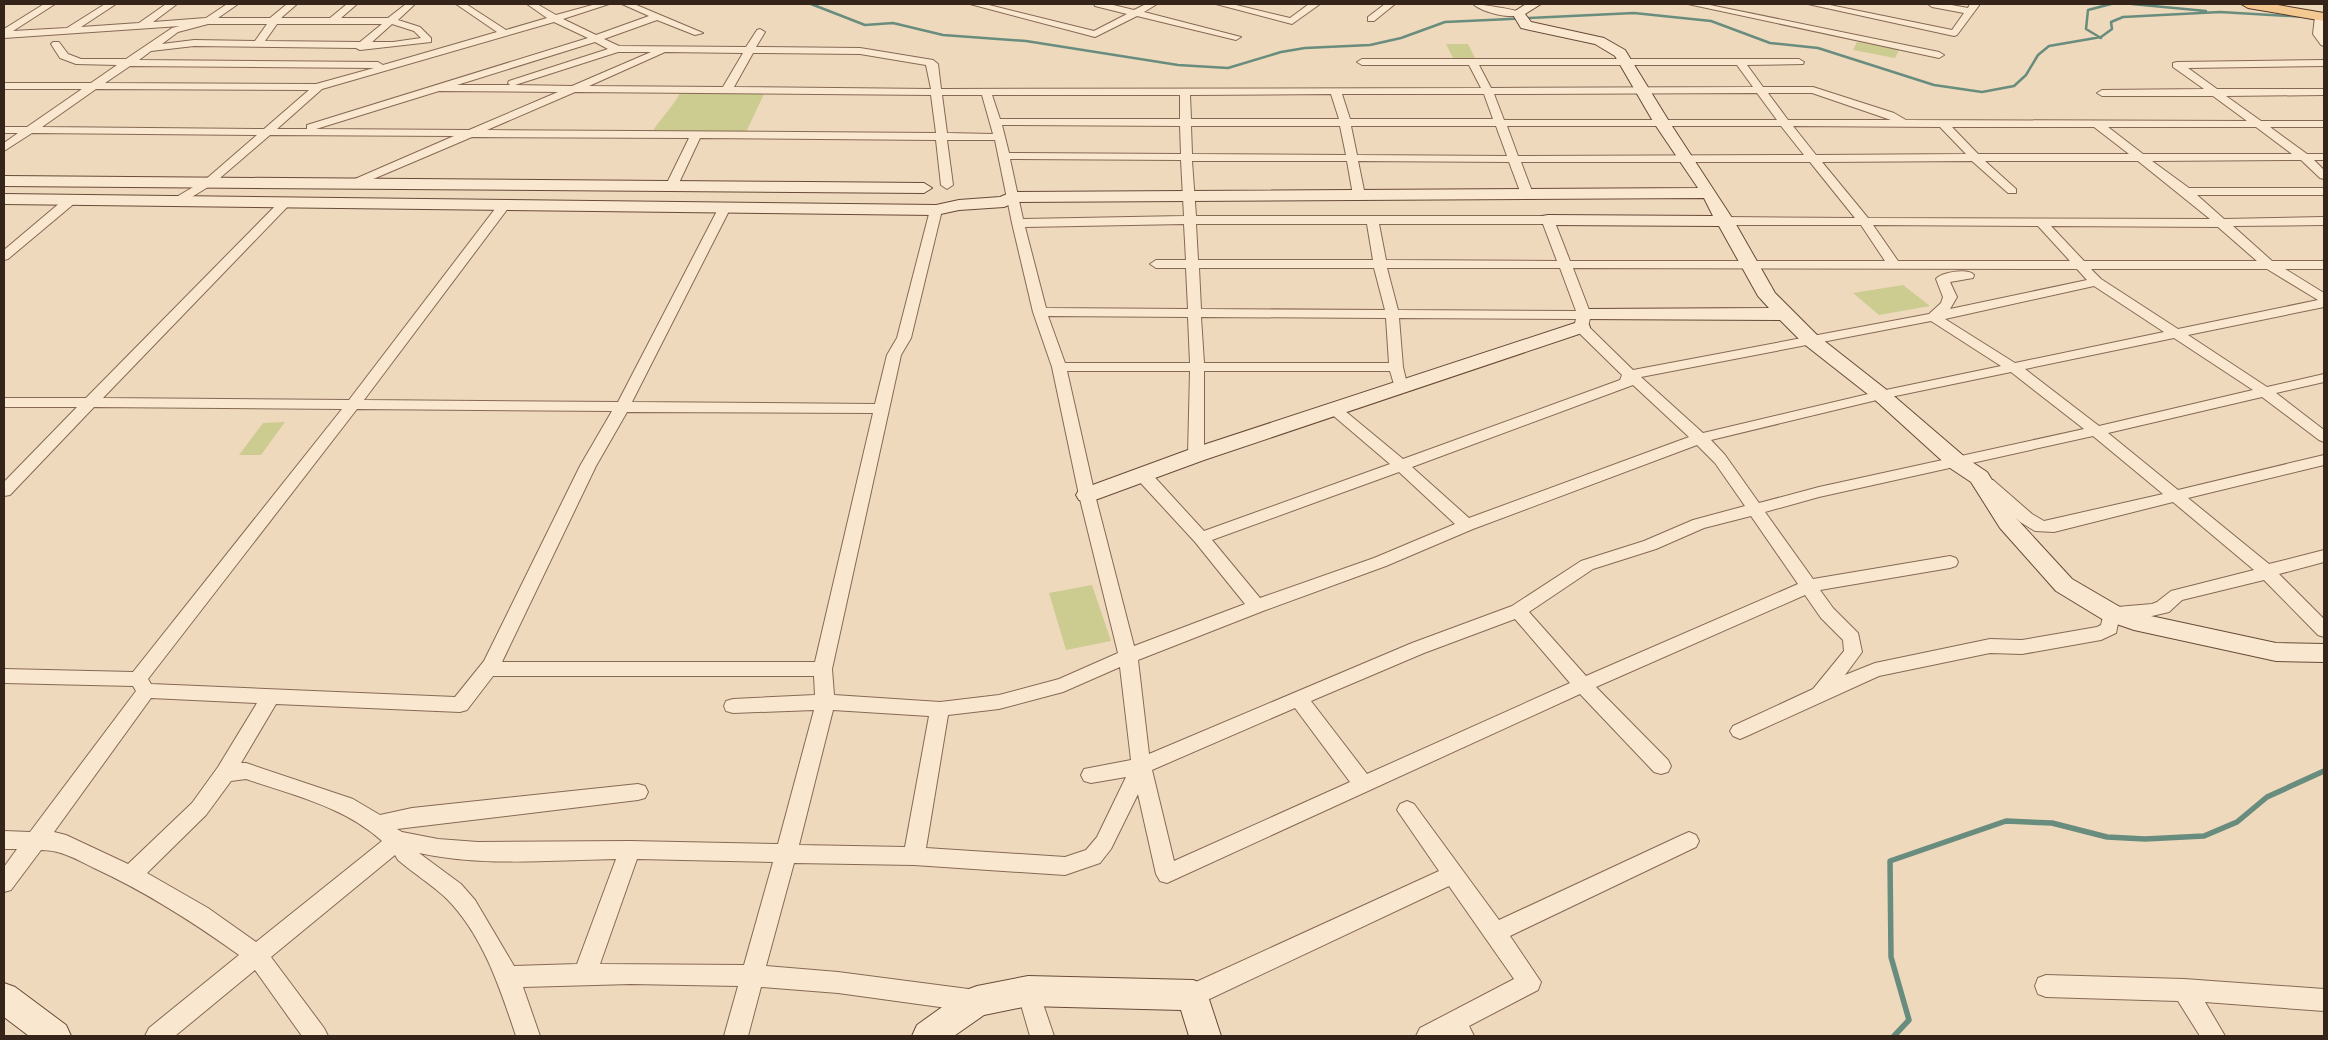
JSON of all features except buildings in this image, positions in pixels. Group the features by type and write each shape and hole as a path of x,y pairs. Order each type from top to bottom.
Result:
{"main road":[{"path":"2248,4 2323,15"},
{"path":"2276,4 2323,15"}],"street":[{"path":"4,34 50,4"},
{"path":"70,30 112,4"},
{"path":"142,24 172,4"},
{"path":"4,148 175,30 208,21 233,4"},
{"path":"232,64 258,44 274,21 292,4"},
{"path":"332,21 352,4"},
{"path":"177,202 209,182 411,4"},
{"path":"464,5 478,4"},
{"path":"531,4 594,39 617,49"},
{"path":"4,86 319,87 605,4"},
{"path":"627,4 698,33"},
{"path":"1098,4 1236,37"},
{"path":"981,5 1095,34 1137,14 1153,4"},
{"path":"1221,4 1292,21 1315,4"},
{"path":"1371,19 1390,4"},
{"path":"1478,4 1494,11 1518,13 1535,4"},
{"path":"1694,4 1809,11 1954,33 1973,8"},
{"path":"1932,4 1973,8"},
{"path":"464,5 504,33"},
{"path":"1809,11 1939,56"},
{"path":"1518,13 1526,25 1599,41 1620,53 1662,123 1709,193 1767,296 1811,340 1882,395 1958,463 1979,477 2026,518 2041,527 2073,522 2176,495 2324,460"},
{"path":"2323,15 2318,34 2320,40 2324,43"},
{"path":"295,132 441,88 659,16"},
{"path":"4,34 208,21 391,21 417,29 428,40 414,44 363,45 194,43 148,48"},
{"path":"194,43 220,21"},
{"path":"727,90 760,32"},
{"path":"56,44 64,56 80,62 396,66"},
{"path":"501,87 617,49 747,52 860,51 929,62 933,64 947,185"},
{"path":"352,184 664,51"},
{"path":"1472,61 1488,91 1501,123 1512,159 1527,194"},
{"path":"1739,61 1785,124 1865,222 1895,266"},
{"path":"1362,62 1799,62"},
{"path":"2324,63 2176,65 2304,157 2324,176"},
{"path":"441,88 936,92 1813,90 1890,115 1903,123"},
{"path":"1184,90 1187,195 1190,220 1197,366 1196,455"},
{"path":"1335,90 1345,122 1350,158 1359,194"},
{"path":"986,91 998,129 1012,197 1040,312 1059,367 1087,495 1128,656 1141,766 1167,874 1583,685 1809,586 1950,562"},
{"path":"2102,93 2324,92"},
{"path":"306,98 307,114 319,125"},
{"path":"4,130 696,136 940,136 998,129 1186,122 2324,124"},
{"path":"1943,124 1975,158 2012,191"},
{"path":"2097,124 2139,158 2186,192 2268,264 2324,298"},
{"path":"672,186 696,136"},
{"path":"1003,156 1512,159 2324,157"},
{"path":"4,181 924,188"},
{"path":"2186,192 2324,191"},
{"path":"4,199 936,210 959,205 1004,202 1012,197 1709,193"},
{"path":"4,256 72,199"},
{"path":"4,491 286,202"},
{"path":"4,883 36,841 142,685 505,204"},
{"path":"4,676 271,696 460,705 488,669 588,466 623,406 725,207"},
{"path":"736,1036 788,854 825,702 823,669 894,355 904,338 936,210"},
{"path":"1018,223 1190,220 2324,222"},
{"path":"1372,220 1380,265 1392,313 1396,367 1400,388"},
{"path":"1548,220 1565,264 1583,321 1629,375 1701,438 1732,473 1827,613 1852,638 1853,652 1820,694"},
{"path":"2041,222 2096,282 2178,333 2264,391 2324,437"},
{"path":"1156,264 2324,265"},
{"path":"1933,317 1947,305 1950,297 1942,278 1960,275 1990,277"},
{"path":"1629,375 1933,317 2096,282"},
{"path":"733,706 825,702 940,709 998,702 1063,685 1128,656 1257,606 1380,562 1467,525 1701,438 1882,395 2324,303"},
{"path":"1040,312 1392,313 1583,321 1785,314"},
{"path":"1933,317 2014,368 2096,430 2266,571 2324,630"},
{"path":"1087,495 1196,455 1400,388 1583,321"},
{"path":"1059,367 1396,367"},
{"path":"1201,538 1626,383 1629,375"},
{"path":"1091,775 1141,766 1418,648 1518,611 1587,565 1650,545 1699,524 1819,492 1958,463 2324,378"},
{"path":"4,402 883,409"},
{"path":"1334,409 1401,465 1467,525"},
{"path":"1143,475 1201,538 1257,606"},
{"path":"1979,477 2008,523 2046,567 2080,596 2111,613 2134,621 2276,652 2324,653"},
{"path":"2111,613 2164,607 2177,595 2255,577 2266,571 2324,556"},
{"path":"1518,611 1583,685 1661,766"},
{"path":"1740,731 1875,670 1990,646 2022,647 2101,634 2110,628 2111,613"},
{"path":"488,669 823,669"},
{"path":"130,875 199,809 225,773 271,696"},
{"path":"1298,698 1364,785"},
{"path":"914,856 940,709"},
{"path":"156,1036 397,841 438,848 478,851 630,850 914,856 1065,866 1092,857 1104,843 1141,766"},
{"path":"225,773 246,771 346,805 378,824 397,841 405,854 453,890 462,902 490,943 508,978 528,1036"},
{"path":"378,824 412,817 638,792"},
{"path":"1407,810 1530,982 1458,1030 1428,1036"},
{"path":"4,840 59,841 130,875 200,915 257,955 316,1036"},
{"path":"1496,932 1689,841"},
{"path":"585,974 630,850"},
{"path":"508,978 585,974 754,976 864,985 977,1001 1028,991 1193,995 1454,874"},
{"path":"2046,986 2184,990 2324,1000"},
{"path":"2184,990 2212,1036"},
{"path":"1028,991 1042,1036"},
{"path":"1193,995 1205,1036"},
{"path":"4,998 55,1036"},
{"path":"928,1036 977,1001"}],"shaded area":[{"path":"1857,42 1899,50 1895,58 1853,50"},
{"path":"1446,44 1468,44 1475,58 1453,58"},
{"path":"680,93 764,94 746,132 652,132"},
{"path":"1903,285 1930,306 1879,315 1853,293"},
{"path":"285,422 261,455 239,455 263,423"},
{"path":"1092,585 1111,641 1066,650 1049,593"}],"waterway":[{"path":"811,4 865,25 893,23 943,35 1026,41 1178,65 1228,68 1281,52 1305,48 1370,45 1401,38 1445,22 1634,13 1711,21 1770,43 1818,48 1934,85 1982,92 2014,86 2026,75 2038,55 2049,46 2100,37"},
{"path":"2100,37 2086,29 2088,10 2111,4"},
{"path":"2132,4 2206,11"},
{"path":"2100,37 2112,29 2111,22 2123,17 2220,12 2307,17"},
{"path":"1894,1036 1909,1020 1891,957 1890,861 2006,821 2052,823 2107,837 2145,839 2204,836 2237,822 2267,797 2324,771"}]}
